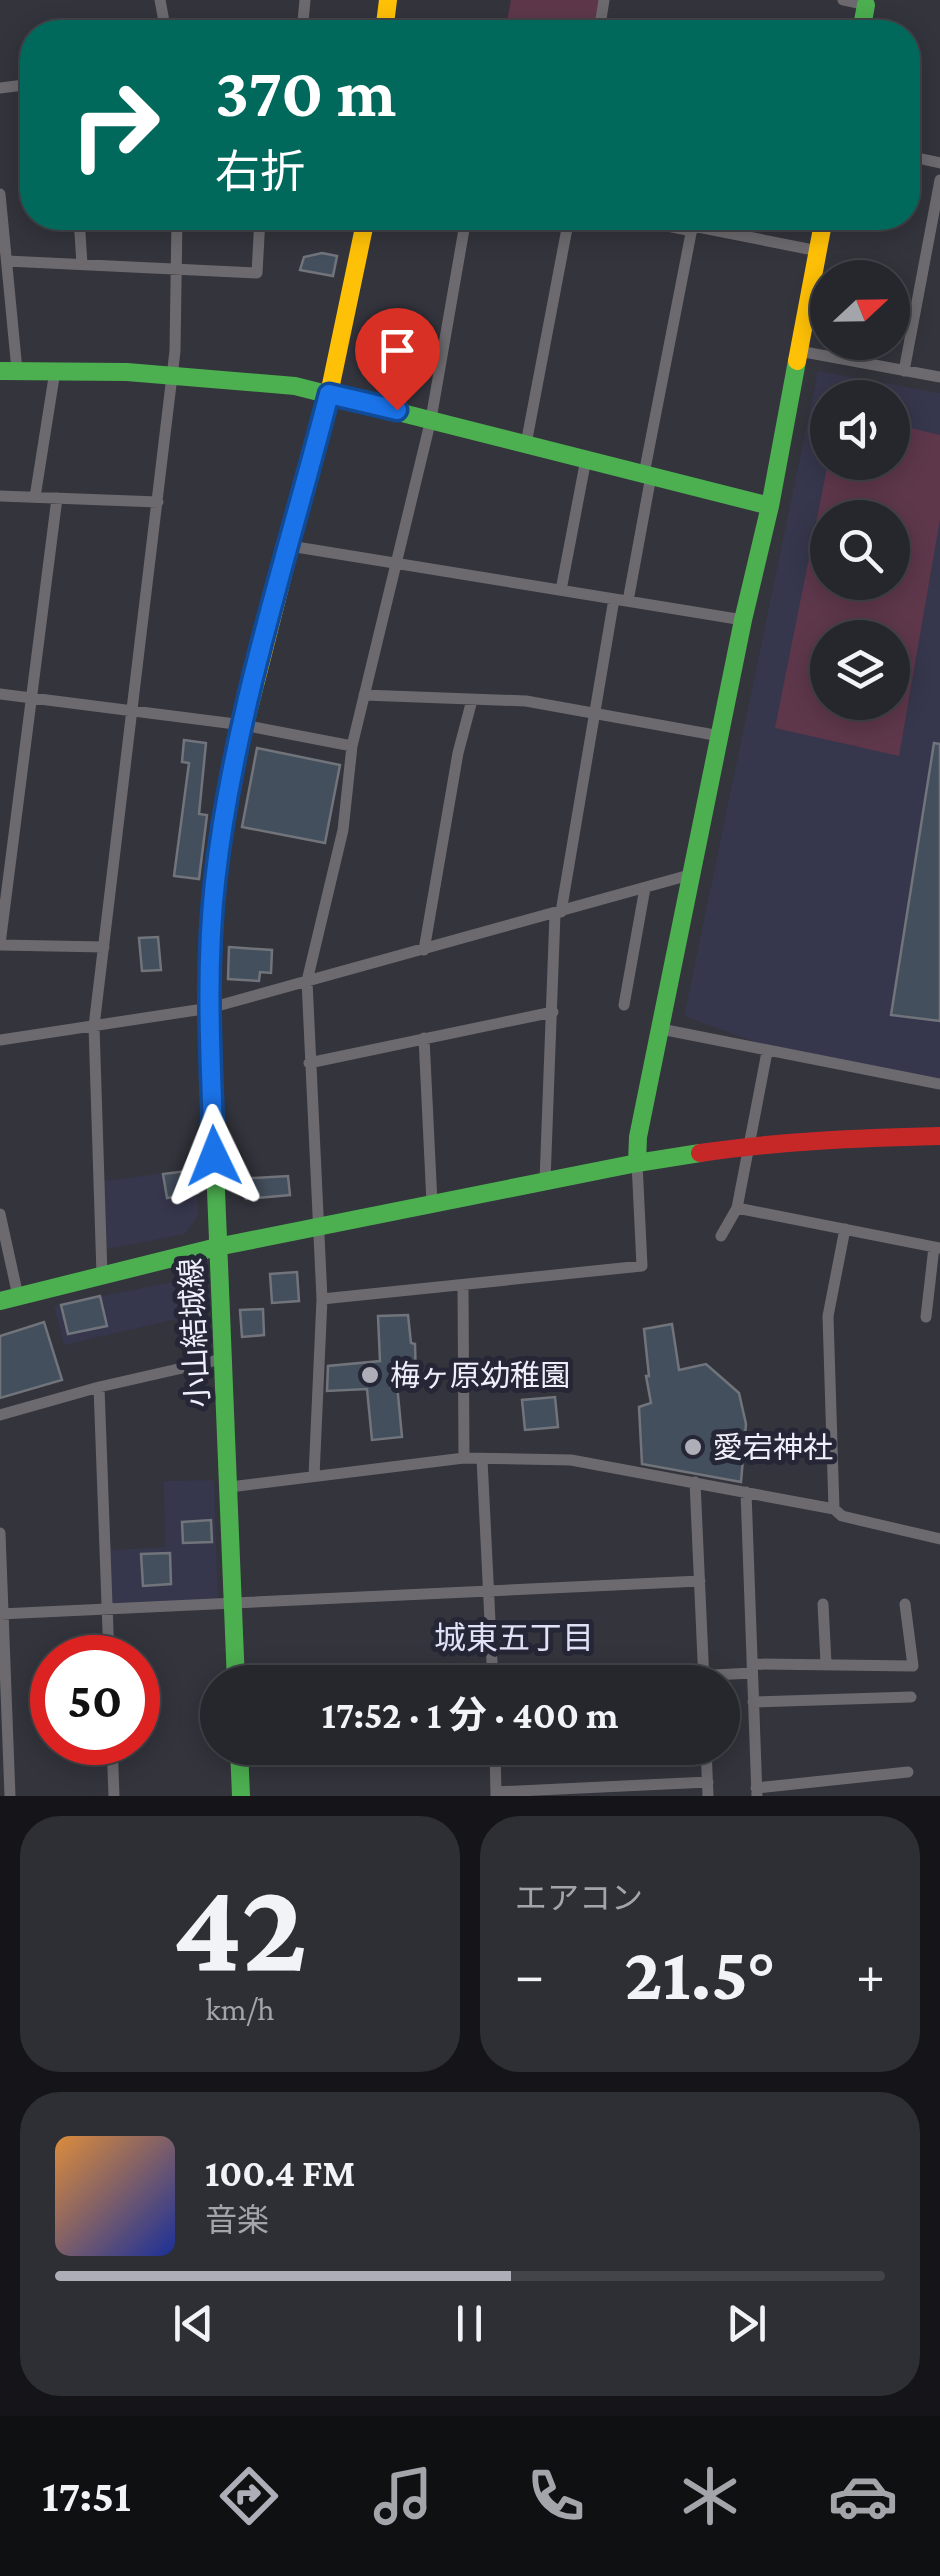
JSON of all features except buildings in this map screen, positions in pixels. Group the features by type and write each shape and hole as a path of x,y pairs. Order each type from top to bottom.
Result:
{"street":[{"path":"843,0 867,2"},
{"path":"904,370 940,180"},
{"path":"0,194 7,261 8,370 170,376 295,386 770,506"},
{"path":"80,230 82,264"},
{"path":"102,1275 94,1026 175,351 177,230"},
{"path":"7,261 257,273 259,230"},
{"name":"小山結城線","path":"235,1665 210,1008 215,884 243,725 329,394 363,230"},
{"path":"314,1476 322,1299 308,981 343,830 352,746 431,418 464,230"},
{"path":"526,444 567,230"},
{"path":"545,1180 558,913 648,475 692,230"},
{"path":"717,230 818,251"},
{"path":"322,1299 642,1266 638,1137 742,620 770,506 822,230"},
{"path":"800,350 940,377"},
{"path":"35,497 55,371"},
{"path":"561,590 586,459"},
{"path":"0,496 158,502"},
{"path":"57,498 0,944 104,947"},
{"path":"290,546 742,620"},
{"path":"0,694 243,725 352,746"},
{"path":"364,695 526,701 720,736"},
{"path":"424,950 458,753 472,700"},
{"path":"0,1040 210,1008 693,874"},
{"path":"624,1005 645,888"},
{"path":"309,1062 553,1012"},
{"path":"661,1028 940,1084"},
{"path":"424,1038 432,1204"},
{"path":"721,1236 737,1208 768,1052"},
{"path":"0,1214 9,1299 218,1247 638,1163 748,1146 940,1136"},
{"path":"737,1208 937,1248 926,1318"},
{"path":"834,1510 828,1316 845,1229"},
{"path":"463,1285 464,1458"},
{"path":"0,1414 222,1359"},
{"path":"98,1387 108,1635"},
{"path":"230,1488 464,1458 570,1460 834,1510 842,1516 940,1539"},
{"path":"482,1458 492,1665"},
{"path":"696,1482 703,1665"},
{"path":"746,1492 757,1792 908,1772"},
{"path":"0,1533 10,1796"},
{"path":"1,1614 700,1581"},
{"path":"824,1604 826,1663"},
{"path":"740,1672 826,1663 913,1666 905,1604"},
{"path":"754,1702 911,1697"},
{"path":"113,1765 114,1796"},
{"path":"240,1765 242,1796"},
{"path":"495,1765 496,1794 708,1782"},
{"path":"707,1765 708,1796"}],"shaded area":[{"path":"511,0 600,0 597,20 507,20"},
{"path":"818,371 868,380 816,380"},
{"path":"910,388 940,393 940,1080 777,1050 684,1016 810,410 810,480 910,480"},
{"path":"910,428 940,435 940,519 910,692 910,620 810,620 810,720 905,720 899,756 775,728 810,553 810,600 910,600 910,500 821,500 825,480 910,480"},
{"path":"197,1169 198,1216 185,1234 107,1249 104,1181"},
{"path":"181,1280 200,1295 202,1313 64,1345 54,1306"},
{"path":"214,1480 218,1600 113,1607 109,1550 165,1547 164,1481"}],"traffic: fast":[{"path":"863,20 866,5"},
{"path":"637,1163 638,1137 797,361"},
{"path":"0,371 127,372 295,386 770,506"},
{"path":"235,1665 212,1092 212,922 230,784 256,681"},
{"path":"0,1301 217,1247 700,1153"},
{"path":"240,1765 241,1796"}],"traffic: slow":[{"path":"386,20 388,0"},
{"path":"256,681 329,394 363,230"},
{"path":"797,361 822,230"}],"traffic: jam":[{"path":"700,1153 790,1143 940,1136"}],"place":[{"name":"梅ヶ原幼稚園","path":"370,1375"},
{"name":"愛宕神社","path":"693,1447"}],"district":[{"name":"城東五丁目","path":"514,1638"}],"route":[{"path":"214,1156 212,922 222,830 243,725 329,394 397,410"}]}
